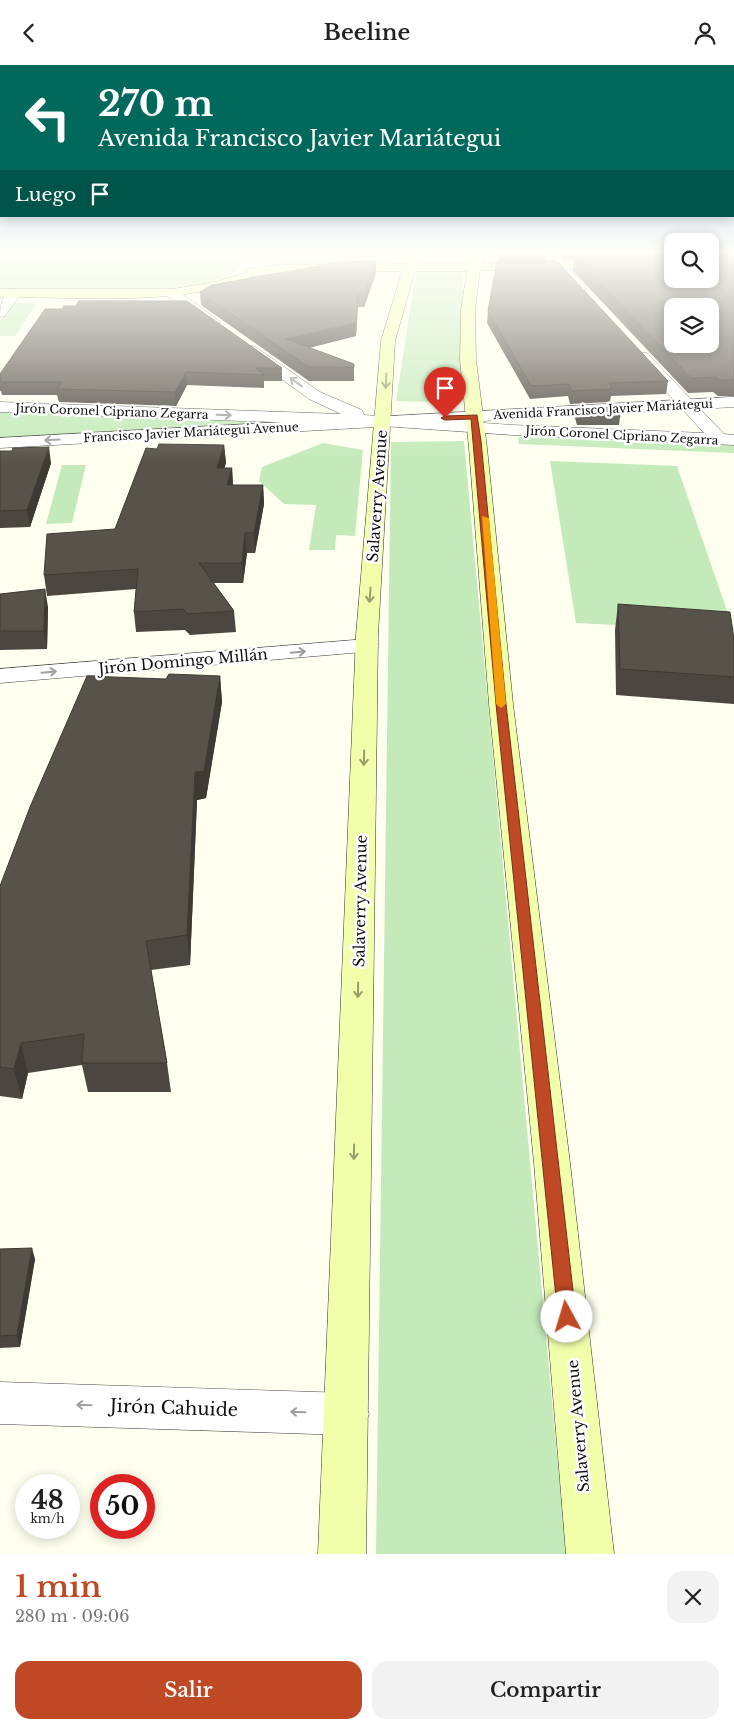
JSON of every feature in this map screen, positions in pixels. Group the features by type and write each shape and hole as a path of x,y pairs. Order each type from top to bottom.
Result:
{"main road":[{"name":"Salaverry Avenue","path":"342,1554 367,647 388,341 393,323"},
{"name":"Salaverry Avenue","path":"468,323 501,704 552,1163 590,1554"}],"street":[{"path":"214,323 222,329"},
{"path":"238,341 336,408 382,421"},
{"path":"633,346 687,405 727,439"},
{"name":"Avenida Francisco Javier Mariátegui","path":"475,422 734,402"},
{"name":"Jirón Coronel Cipriano Zegarra","path":"0,407 382,421 475,422 727,439"},
{"name":"Francisco Javier Mariátegui Avenue","path":"0,443 382,421"},
{"name":"Jirón Domingo Millán","path":"0,676 367,647"},
{"name":"Jirón Cahuide","path":"0,1403 347,1413"}],"green space":[{"path":"0,323 23,323 15,336 0,336"},
{"path":"408,323 462,323 460,403 396,401"},
{"path":"0,412 262,419 264,422 0,438"},
{"path":"518,437 734,445 734,453 519,444"},
{"path":"464,441 566,1554 376,1554 391,442"},
{"path":"323,443 363,450 355,536 336,535 335,550 309,550 316,505 284,504 259,481 262,467"},
{"path":"550,461 677,466 734,631 576,623"},
{"path":"62,465 86,465 72,523 46,524"}],"building":[{"path":"35,323 219,323 282,368 256,368 264,375 186,372 175,392 57,389 62,382 0,382 2,378 0,378 0,374"},
{"path":"245,323 354,323 286,339 354,364 354,367 308,367"},
{"path":"495,323 615,323 668,381 609,383 612,389 572,391 569,384 531,386"},
{"path":"638,323 664,323 664,350"},
{"path":"719,323 734,323 734,380 720,380 716,377 691,378 667,353 719,353"},
{"path":"617,407 620,417 578,417 576,410"},
{"path":"159,444 224,445 217,468 232,468 227,485 263,485 254,533 245,533 242,563 199,563 234,611 188,614 183,609 134,612 138,569 44,575 47,534 115,529 146,448 157,449"},
{"path":"49,447 27,510 0,511 0,451 12,451 13,448"},
{"path":"45,589 44,631 0,631 0,594"},
{"path":"618,604 730,612 734,639 734,677 620,669"},
{"path":"169,674 220,676 204,771 195,772 187,935 146,941 167,1063 82,1063 84,1034 21,1043 14,1069 0,1067 0,886 30,807 87,676 166,679"},
{"path":"32,1248 17,1335 0,1336 0,1249"}],"slow traffic":[{"path":"485,518 501,704"}],"route":[{"path":"445,418 474,417 478,441 501,704 552,1163 567,1317"}]}
